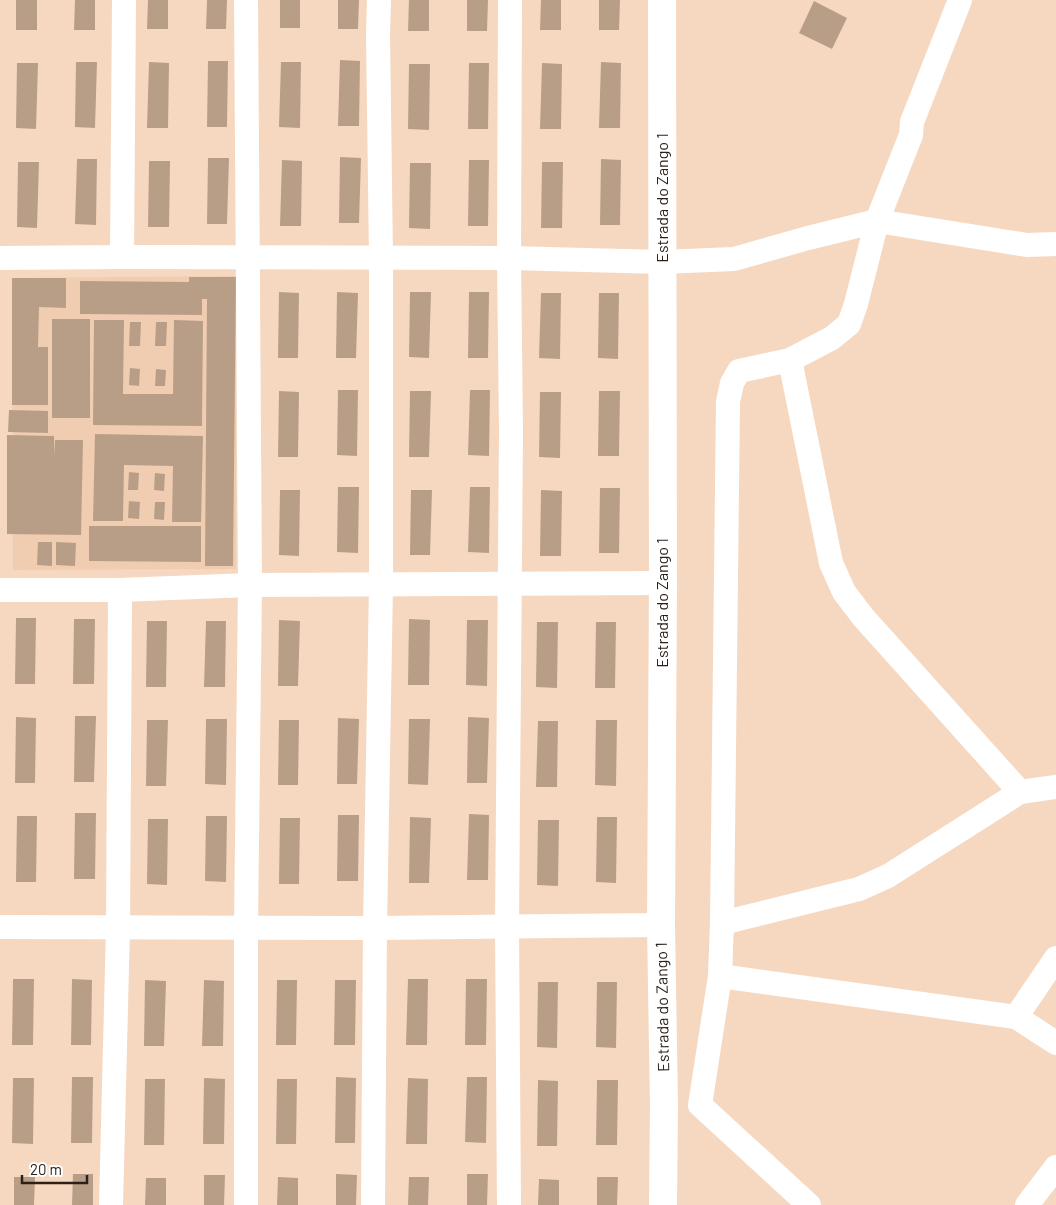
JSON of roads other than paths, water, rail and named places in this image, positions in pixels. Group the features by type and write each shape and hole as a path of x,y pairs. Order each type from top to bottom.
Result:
{"street":[{"path":"122,257 124,0"},
{"path":"246,0 250,585 246,928 246,1205"},
{"path":"373,1205 380,585 381,257 378,35 380,0"},
{"path":"509,1205 507,926 511,431 509,258 510,0"},
{"name":"Estrada do Zango 1","path":"662,0 663,583 661,925 664,1105 663,1205"},
{"path":"700,1105 720,976 728,402 732,383 739,371 790,360 832,338 849,324 856,304 877,221 910,135 912,122 960,0"},
{"path":"0,258 381,257 662,262 734,259 877,221 1027,245 1056,244"},
{"path":"790,360 831,563 844,592 869,624 1020,792"},
{"path":"0,590 120,590 250,585 663,583"},
{"path":"111,1205 118,928 120,590"},
{"path":"722,923 858,889 888,876 1020,792 1056,787"},
{"path":"0,928 375,928 661,925"},
{"path":"1016,1017 1056,958"},
{"path":"720,976 1016,1017 1056,1043"},
{"path":"664,1105 700,1105 809,1205"},
{"path":"1027,1205 1056,1167"}]}
